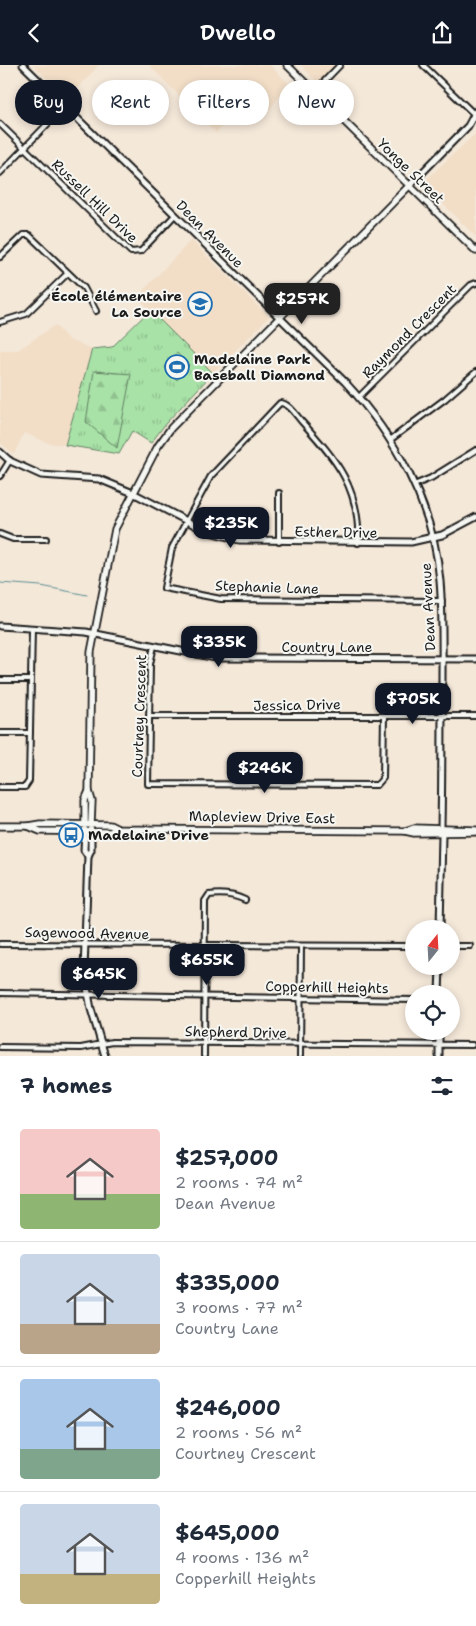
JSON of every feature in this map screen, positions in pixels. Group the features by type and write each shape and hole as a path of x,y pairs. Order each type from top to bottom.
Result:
{"main road":[{"name":"Yonge Street","path":"287,65 302,80"},
{"name":"Yonge Street","path":"347,125 476,251"},
{"path":"88,825 92,801 89,791 91,652 115,529 133,493 166,434 409,186"},
{"name":"Mapleview Drive East","path":"0,826 40,824 110,825 118,829"},
{"name":"Mapleview Drive East","path":"28,826 40,831 88,832 110,832 118,829 476,831"}],"street":[{"name":"Dean Avenue","path":"23,65 38,80"},
{"path":"326,80 340,65"},
{"path":"409,186 468,126 476,113 423,65"},
{"name":"Dean Avenue","path":"82,123 359,397 390,439 414,485 433,538 442,601 440,920"},
{"name":"Russell Hill Drive","path":"0,124 131,252 140,251 175,215"},
{"path":"0,173 46,125"},
{"path":"0,257 23,235 29,235 84,288 96,311"},
{"path":"0,322 26,314 68,273"},
{"name":"Raymond Crescent","path":"359,397 471,285 476,283"},
{"path":"390,439 476,372"},
{"path":"186,521 215,470 276,406 282,403 289,407 326,448 343,473 356,507 358,543"},
{"path":"414,485 431,478 476,450"},
{"name":"Esther Drive","path":"0,452 10,460 41,475 99,479 133,493 209,532 230,539 279,542 402,543 433,538 456,529 476,517"},
{"path":"0,476 10,460"},
{"path":"279,493 279,542"},
{"name":"Stephanie Lane","path":"186,521 172,549 164,588 221,599 442,601"},
{"path":"0,534 14,539 46,539"},
{"name":"Country Lane","path":"0,626 95,634 221,658 476,659"},
{"path":"0,787 26,787 28,784 32,628"},
{"name":"Courtney Crescent","path":"154,646 150,664 148,784 373,786 380,784 383,778 384,715"},
{"path":"0,680 31,680"},
{"name":"Jessica Drive","path":"149,715 476,716"},
{"path":"0,733 30,733"},
{"path":"88,825 84,850 88,855 84,944 88,994 105,1056"},
{"path":"204,1056 205,901 209,895 234,894 245,900"},
{"name":"Sagewood Avenue","path":"0,943 405,946"},
{"path":"300,1056 301,946"},
{"path":"460,946 470,946"},
{"name":"Copperhill Heights","path":"0,993 405,1000"},
{"path":"439,1040 439,1056"},
{"name":"Shepherd Drive","path":"0,1047 81,1048 112,1042 472,1045"}],"shaded area":[{"path":"33,65 99,65 82,84 82,80 48,80"},
{"path":"149,65 270,65 285,80 279,80 279,97 270,109 269,80 179,80 179,95 169,85 169,80 164,80"},
{"path":"301,65 336,65 321,80 315,80"},
{"path":"208,125 224,125 216,133"},
{"path":"476,133 476,237 422,183"},
{"name":"École élémentaire La Source","path":"191,240 269,317 213,373 137,297"},
{"path":"55,325 69,340 92,349 65,445 48,443 24,433 14,454 0,443 0,350 18,350"}],"green space":[{"path":"150,310 213,373 166,423 151,443 132,431 119,454 65,445 92,349 112,347"},
{"name":"Madelaine Park Baseball Diamond","path":"177,353 189,365 177,380 165,368 169,359"},
{"path":"94,371 131,374 117,448 86,422"}],"waterway":[{"path":"0,583 41,586 87,595"}],"place":[{"name":"École élémentaire La Source","path":"200,304"},
{"name":"Madelaine Park Baseball Diamond","path":"177,367"},
{"name":"Madelaine Drive","path":"71,835"}]}
